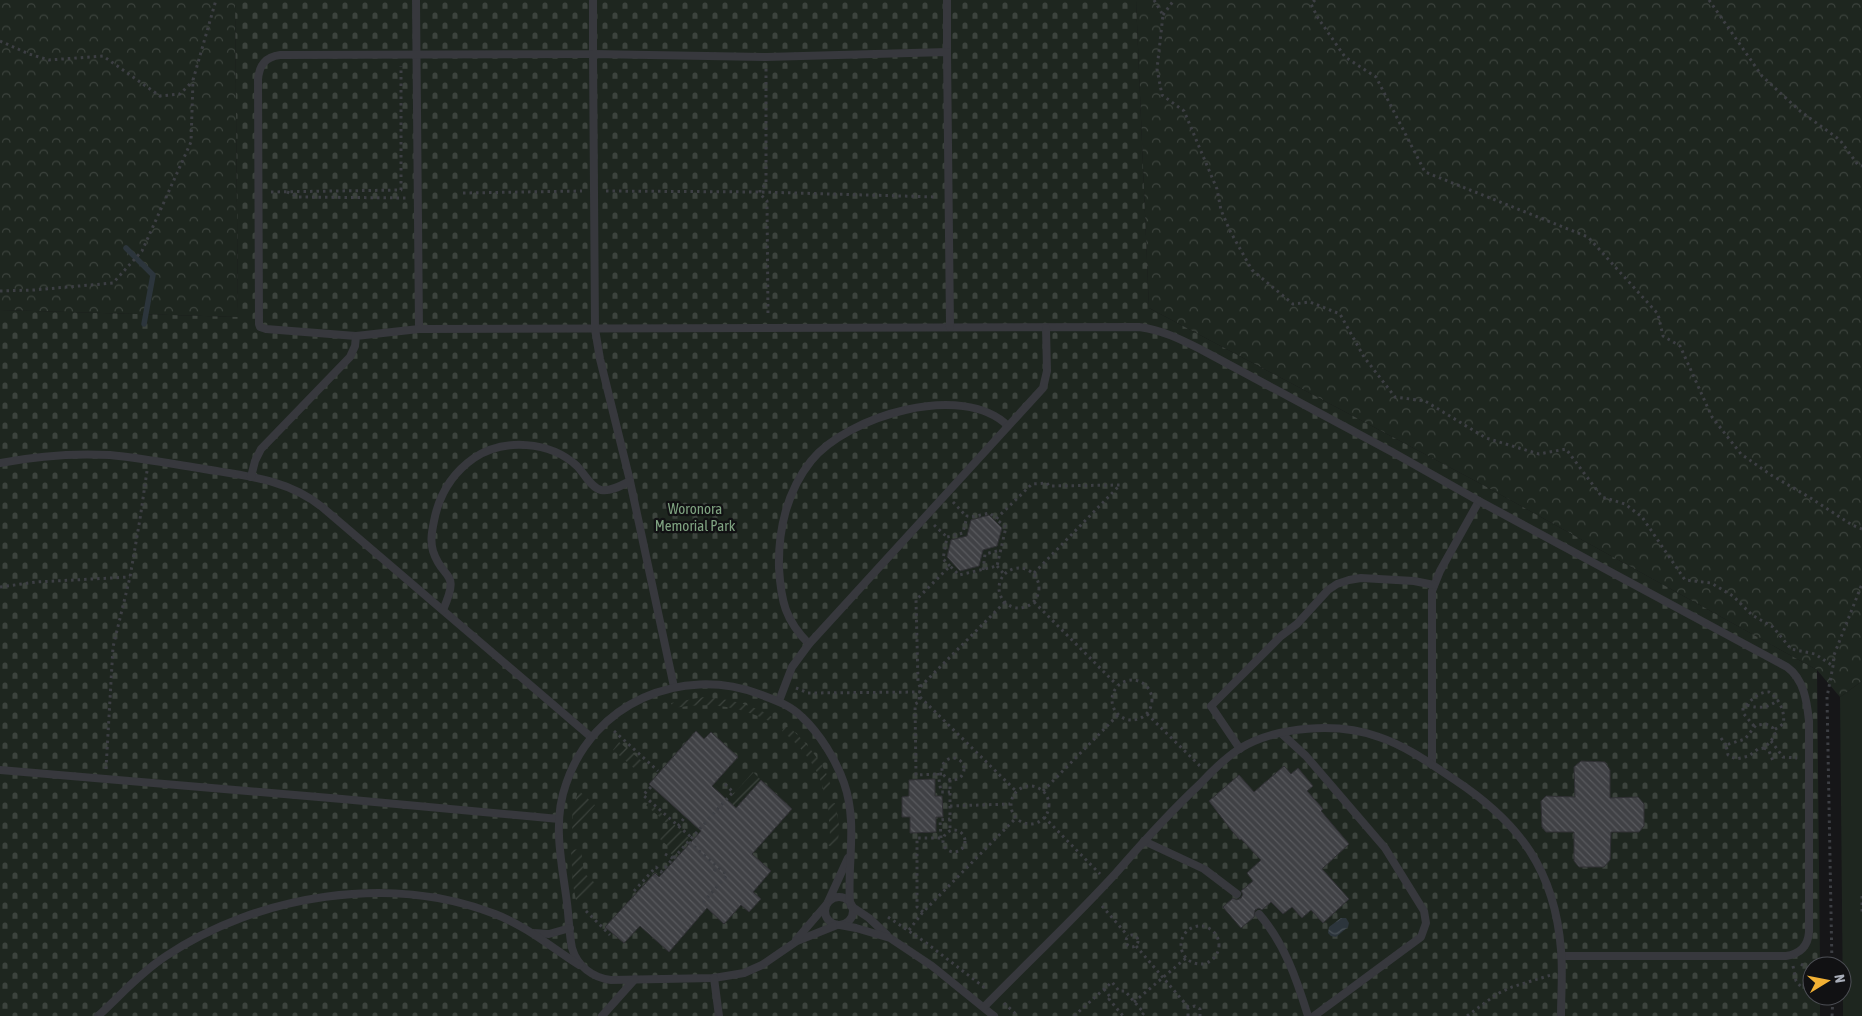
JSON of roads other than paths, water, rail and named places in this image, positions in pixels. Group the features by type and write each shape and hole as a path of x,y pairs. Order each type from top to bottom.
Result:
{"lane":[{"path":"416,0 419,329"},
{"path":"593,0 595,329 674,687"},
{"path":"947,0 950,327"},
{"path":"947,52 766,57 594,54 280,55 265,60 260,67 258,75 258,321 260,327 356,336 419,329 950,327 1139,327 1170,334 1394,453 1791,670 1801,685 1807,704 1809,720 1809,937 1803,948 1791,955 1561,956"},
{"path":"779,701 792,667 809,644 1038,394 1046,382 1046,328"},
{"path":"251,476 258,452 350,357 355,346 356,336"},
{"path":"809,644 793,626 784,608 779,549 784,514 791,496 800,477 817,455 828,445 859,426 893,412 911,409 937,406 970,408 992,414 1008,426"},
{"path":"443,610 451,591 451,583 433,550 434,523 440,497 447,484 463,466 473,459 485,452 504,447 535,446 556,452 570,460 600,490 615,488 630,481"},
{"path":"0,463 41,457 84,454 110,455 251,476 284,485 315,502 592,737"},
{"path":"1432,765 1431,606 1434,585 1479,501"},
{"path":"1240,749 1211,706 1281,636 1298,624 1328,590 1343,581 1361,578 1414,581 1434,585"},
{"path":"98,1016 133,982 178,949 228,924 298,902 366,893 425,896 480,909 531,932 586,969 600,978 635,980 714,978 744,973 791,945 850,920 853,914 849,883 852,829 845,785 837,766 822,741 807,722 794,710 779,701 748,690 706,683 674,687 632,703 606,723 592,737 582,750 568,776 558,819 558,837 574,955 586,969"},
{"path":"984,1007 1108,881 1215,768 1240,749 1261,739 1321,728 1354,730 1393,742 1432,765 1491,806 1510,823 1528,847 1541,869 1553,904 1561,956 1562,1016"},
{"path":"1282,734 1306,756 1380,842 1402,873 1426,917 1425,928 1421,937 1314,1016"},
{"path":"0,770 558,819"},
{"path":"1144,841 1204,869 1236,894"},
{"path":"851,849 827,904 825,911 827,919 832,923 890,938"},
{"path":"791,945 827,904 835,898 841,898 870,918 890,938 932,966 994,1016"},
{"path":"1258,914 1274,934 1290,964 1308,1016"},
{"path":"531,932 549,934 570,928"},
{"path":"714,978 719,1016"},
{"path":"602,1016 635,980"}],"water":[{"path":"1341,918 1346,918 1349,923 1348,927 1336,937 1331,936 1328,933 1329,927"}],"waterway":[{"path":"126,248 153,275 144,324"}],"park label":[{"name":"Woronora Memorial Park","path":"695,516"}]}
